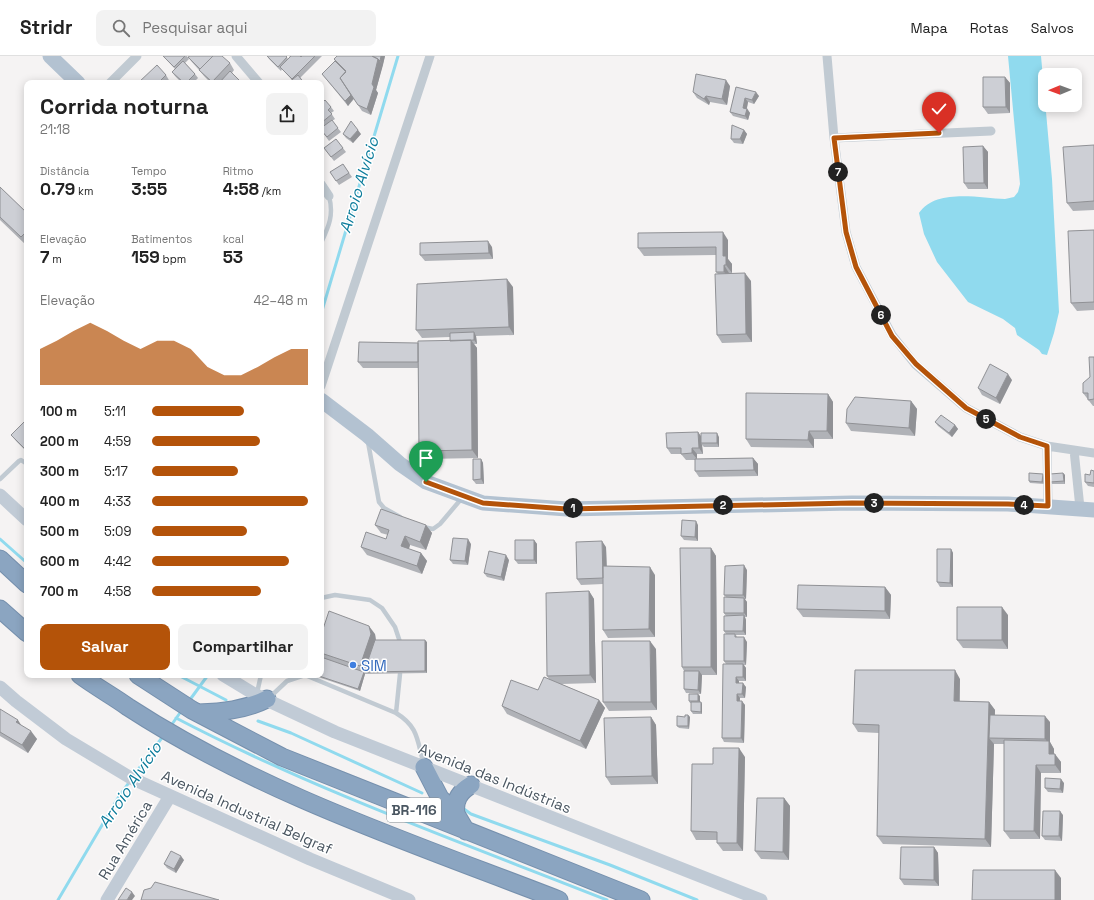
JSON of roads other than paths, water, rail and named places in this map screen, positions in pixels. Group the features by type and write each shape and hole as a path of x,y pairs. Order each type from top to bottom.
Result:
{"highway":[{"path":"0,559 24,581"},
{"path":"0,609 24,630"},
{"name":"BR-116","path":"85,678 179,739 265,783 355,821 558,900"},
{"name":"BR-116","path":"143,678 190,709 282,757 641,900"},
{"path":"190,709 232,711 255,705 261,697"},
{"path":"424,767 440,798 456,814 466,831"},
{"path":"456,814 456,800 464,789 471,785"}],"main road":[{"path":"50,56 75,80"},
{"path":"324,402 367,435 400,464 426,482 463,497 483,503 567,509 852,503 1008,504 1087,509"},
{"path":"0,495 24,517"},
{"name":"Avenida das Indústrias","path":"228,678 261,697 335,732 761,900"},
{"name":"Avenida Industrial Belgraf","path":"0,687 66,739 135,780 310,859 409,900"},
{"name":"Rua América","path":"107,900 170,796"}],"street":[{"path":"113,80 137,56"},
{"path":"236,56 256,80"},
{"path":"324,377 430,56"},
{"path":"828,56 834,138 846,232 854,260 874,303 892,336 916,364 966,408 1020,437 1047,446 1094,454"},
{"path":"834,138 991,131"},
{"path":"324,188 329,196"},
{"path":"1047,446 1048,506"},
{"path":"1074,450 1087,509"}],"lane":[{"path":"324,236 329,225 332,208 329,196"},
{"path":"367,435 380,502 384,508 405,519"},
{"path":"0,480 19,461 24,461"},
{"path":"417,525 433,529 463,497"},
{"path":"324,597 335,595 370,600 382,608 394,627 400,642"},
{"path":"396,713 400,674"},
{"path":"261,678 261,697"},
{"path":"261,697 287,681 296,678"},
{"path":"312,678 396,713 408,720 413,727 424,767"}],"water":[{"path":"1008,56 1041,56 1042,68 1038,68 1038,112 1046,112 1052,179 1059,312 1047,355 1042,354 1039,350 1017,335 1015,328 1003,319 968,302 937,262 924,234 919,213 927,205 936,200 947,197 971,196 1005,199 1014,197 1018,192 1020,184"}],"waterway":[{"name":"Arroio Alvício","path":"324,304 398,56"},
{"path":"0,539 24,560"},
{"name":"Arroio Alvício","path":"184,678 226,700"},
{"name":"Arroio Alvício","path":"189,701 206,678"},
{"name":"Arroio Alvício","path":"170,727 182,710"},
{"path":"176,718 281,769 389,815 607,900"},
{"path":"258,721 291,733 422,793"},
{"name":"Arroio Alvício","path":"134,775 164,735"},
{"name":"Arroio Alvício","path":"58,900 118,798 130,781"},
{"path":"464,809 471,814 610,865 697,900"}],"place":[{"name":"SIM","path":"353,665"}]}
